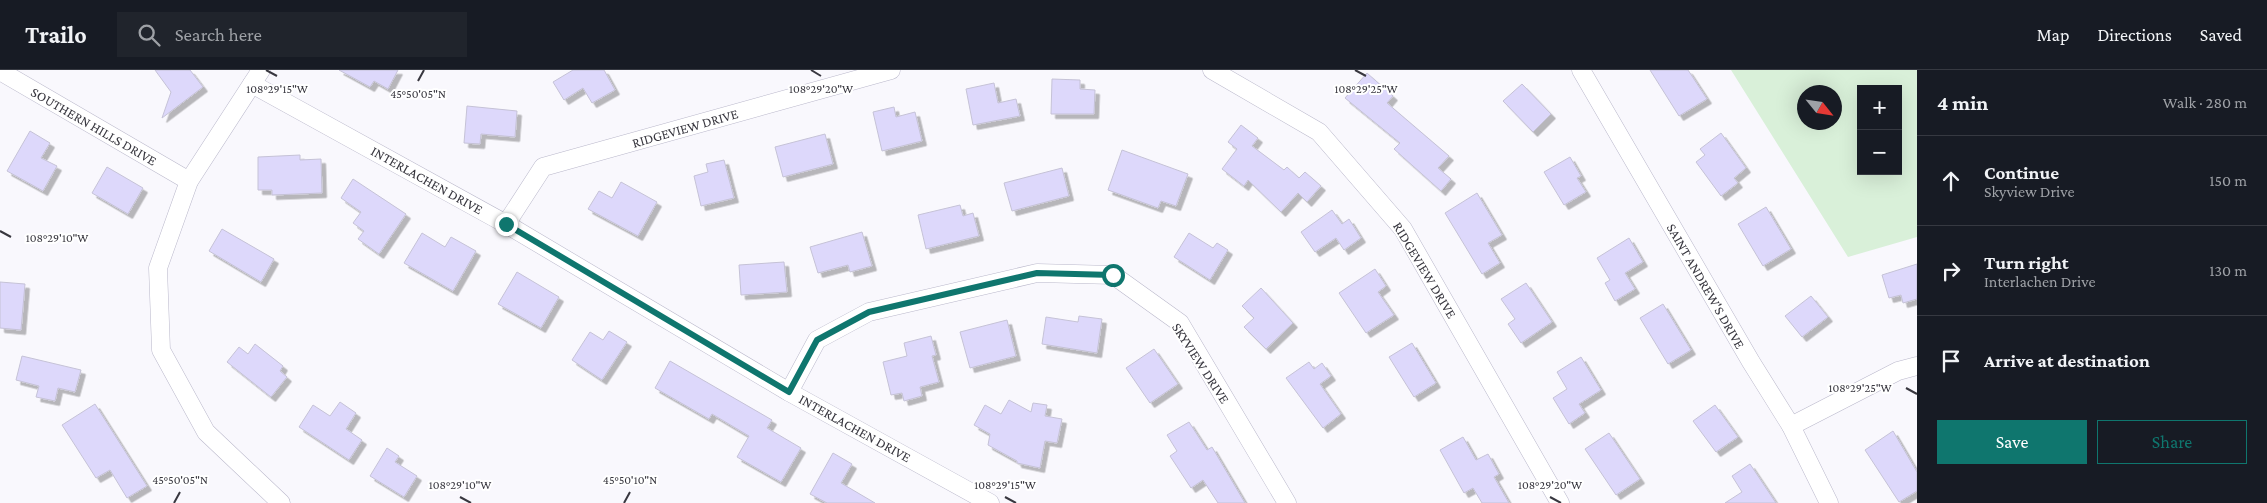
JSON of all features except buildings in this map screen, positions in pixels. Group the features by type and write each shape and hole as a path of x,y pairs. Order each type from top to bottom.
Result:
{"street":[{"name":"RIDGEVIEW DRIVE","path":"506,224 543,167 891,70"},
{"name":"RIDGEVIEW DRIVE","path":"1212,70 1319,132 1403,229 1560,503"},
{"name":"SAINT ANDREW'S DRIVE","path":"1581,70 1751,362 1791,426 1829,503"},
{"name":"SOUTHERN HILLS DRIVE","path":"0,71 189,181"},
{"name":"INTERLACHEN DRIVE","path":"256,77 789,392 990,503"},
{"path":"256,77 189,181 158,268 162,350 206,432 282,503"},
{"name":"SKYVIEW DRIVE","path":"789,392 817,340 869,312 1037,273 1113,275 1180,323 1287,503"},
{"path":"1791,426 1898,371 1917,366"}],"green space":[{"path":"1731,70 1917,70 1917,237 1848,257"}],"route":[{"path":"506,224 789,392 817,340 869,312 1037,273 1113,275"}]}
